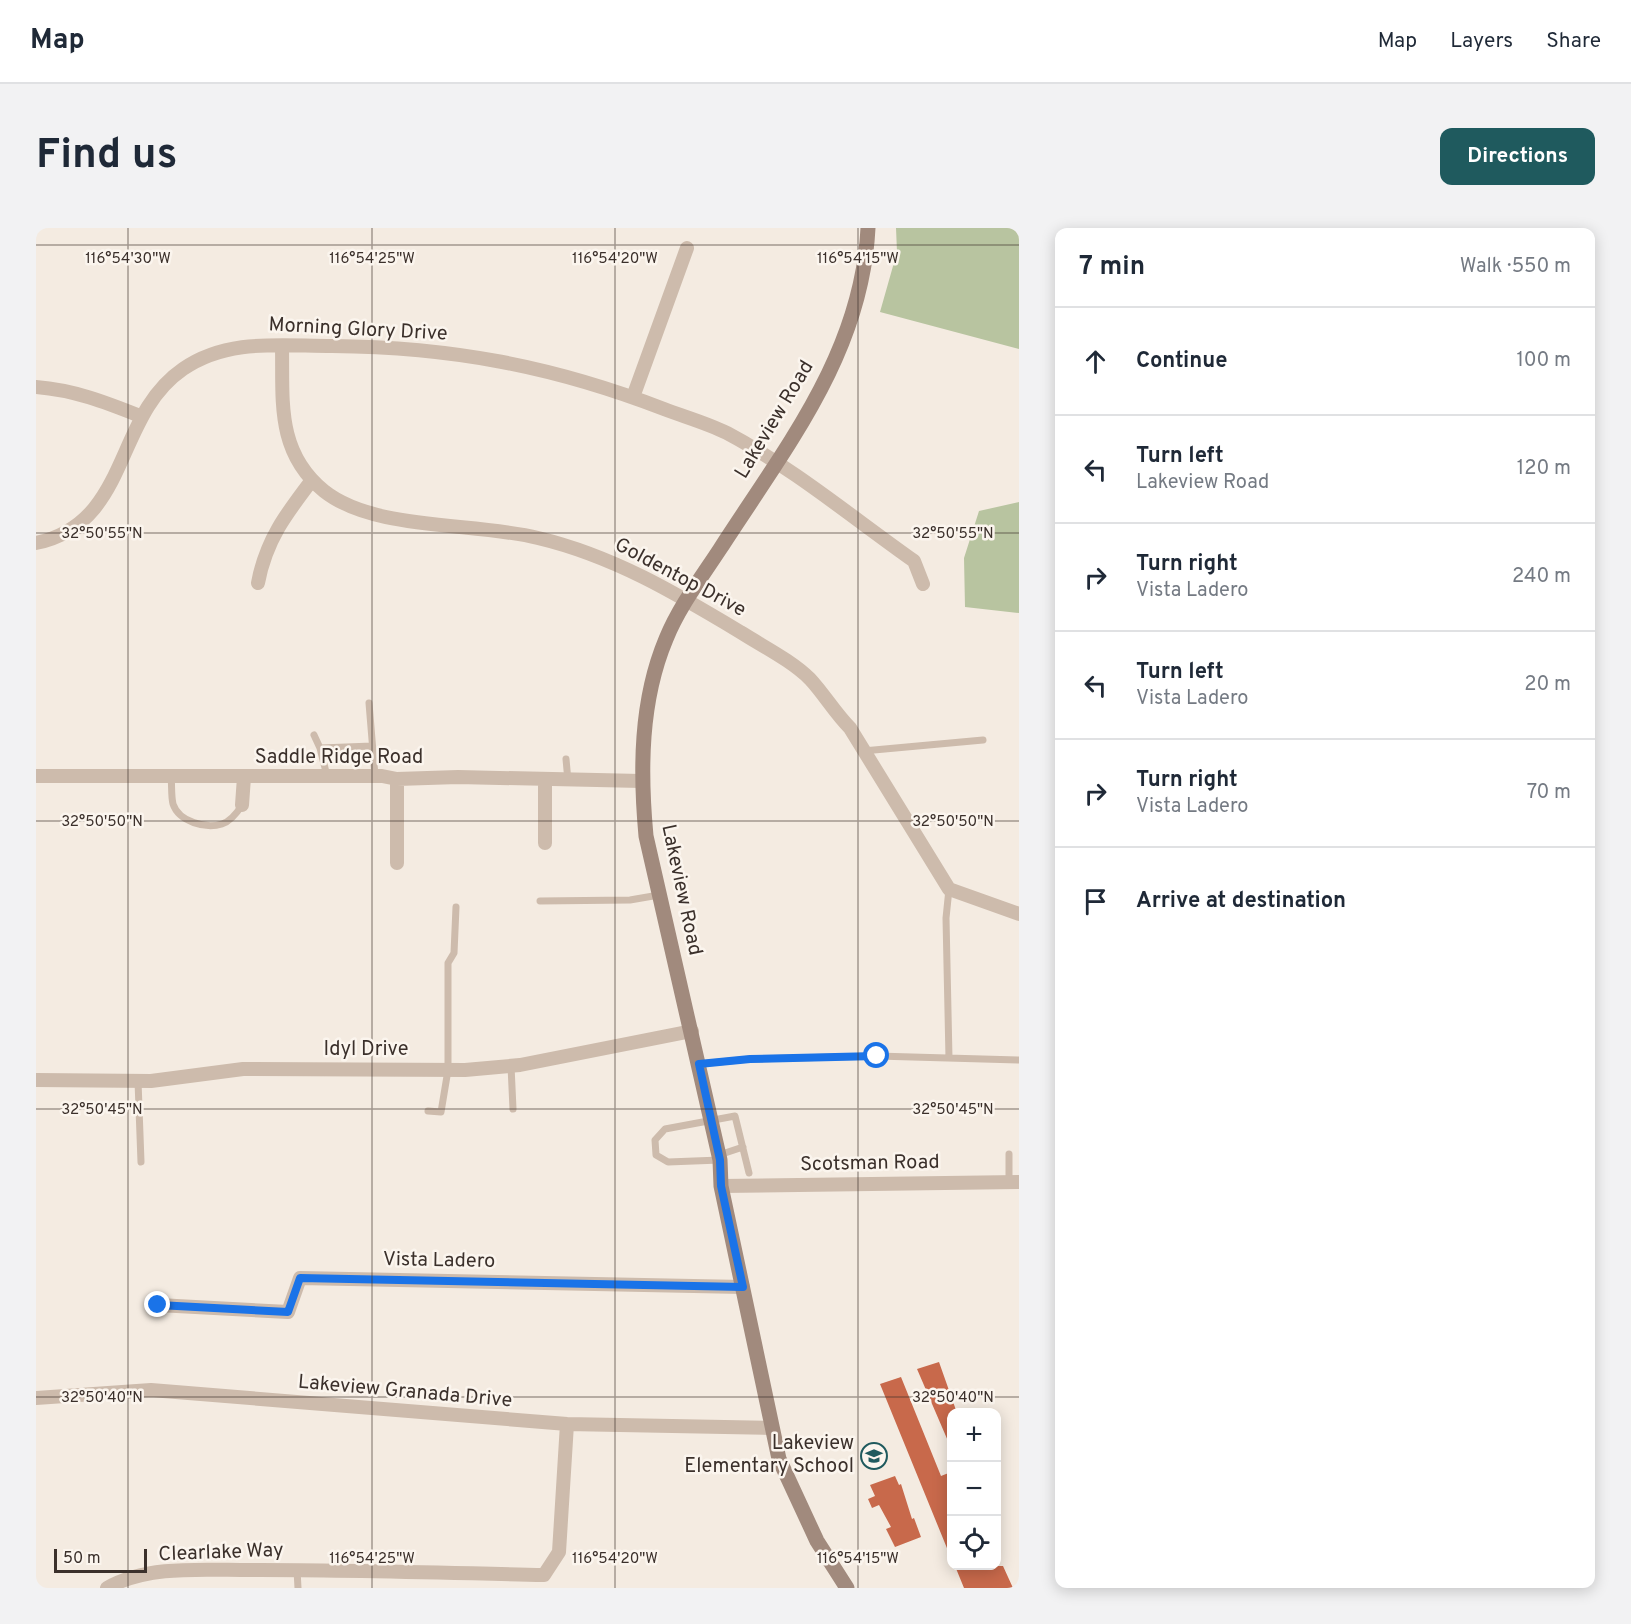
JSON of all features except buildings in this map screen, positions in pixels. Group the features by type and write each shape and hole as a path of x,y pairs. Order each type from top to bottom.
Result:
{"street":[{"name":"Lakeview Road","path":"848,1588 812,1531 779,1459 721,1186 720,1158 646,836 641,781 650,697 666,639 687,600 816,400 843,344 863,284 868,228"},
{"path":"633,397 687,248"},
{"name":"Morning Glory Drive","path":"36,543 55,538 77,525 103,500 140,416 164,385 196,361 238,346 400,347 476,356 553,372 633,397 726,433 776,463 914,561 923,584"},
{"name":"Goldentop Drive","path":"282,346 284,426 294,455 312,480 334,499 373,516 538,538 604,557 687,600 764,647 810,679 831,709 850,728 949,889"},
{"path":"36,387 63,389 140,416"},
{"path":"258,583 262,561 279,522 312,480"},
{"name":"Saddle Ridge Road","path":"36,776 375,776 397,779 458,777 545,781 641,781"},
{"path":"242,805 244,777"},
{"path":"397,779 397,863"},
{"path":"545,781 545,843"},
{"path":"949,889 1019,914"},
{"name":"Idyl Drive","path":"36,1080 138,1081 243,1069 448,1070 511,1066 692,1031"},
{"name":"Scotsman Road","path":"721,1186 1014,1182"},
{"name":"Vista Ladero","path":"158,1305 288,1312 300,1278 743,1287"},
{"name":"Lakeview Granada Drive","path":"36,1398 150,1390 567,1424 772,1428"},
{"name":"Clearlake Way","path":"107,1588 129,1578 164,1572 297,1570 544,1575 559,1552 567,1424"}],"lane":[{"path":"369,703 375,776"},
{"path":"314,735 327,776"},
{"path":"863,750 983,740"},
{"path":"320,748 372,746"},
{"path":"566,759 568,781"},
{"path":"171,776 174,806 184,818 203,826 222,824 235,815 242,805"},
{"path":"949,889 946,918 949,1058"},
{"path":"540,901 614,901 659,895"},
{"path":"428,1111 441,1112 448,1070 448,963 454,953 456,908"},
{"path":"699,1064 750,1059 877,1056 1019,1060"},
{"path":"511,1066 513,1109"},
{"path":"138,1081 141,1162"},
{"path":"743,1147 720,1158 668,1162 656,1155 655,1140 665,1129 735,1116 743,1147 749,1173"},
{"path":"1009,1154 1014,1182"},
{"path":"297,1570 298,1588"}],"green space":[{"path":"896,228 1019,228 1019,349 880,312 897,252"},
{"path":"1019,502 1019,613 965,607 964,558 979,511"}],"place":[{"name":"Lakeview Elementary School","path":"874,1456"}],"route":[{"path":"158,1305 288,1312 300,1278 743,1287 721,1186 720,1160 699,1064 750,1059 877,1056"}]}
